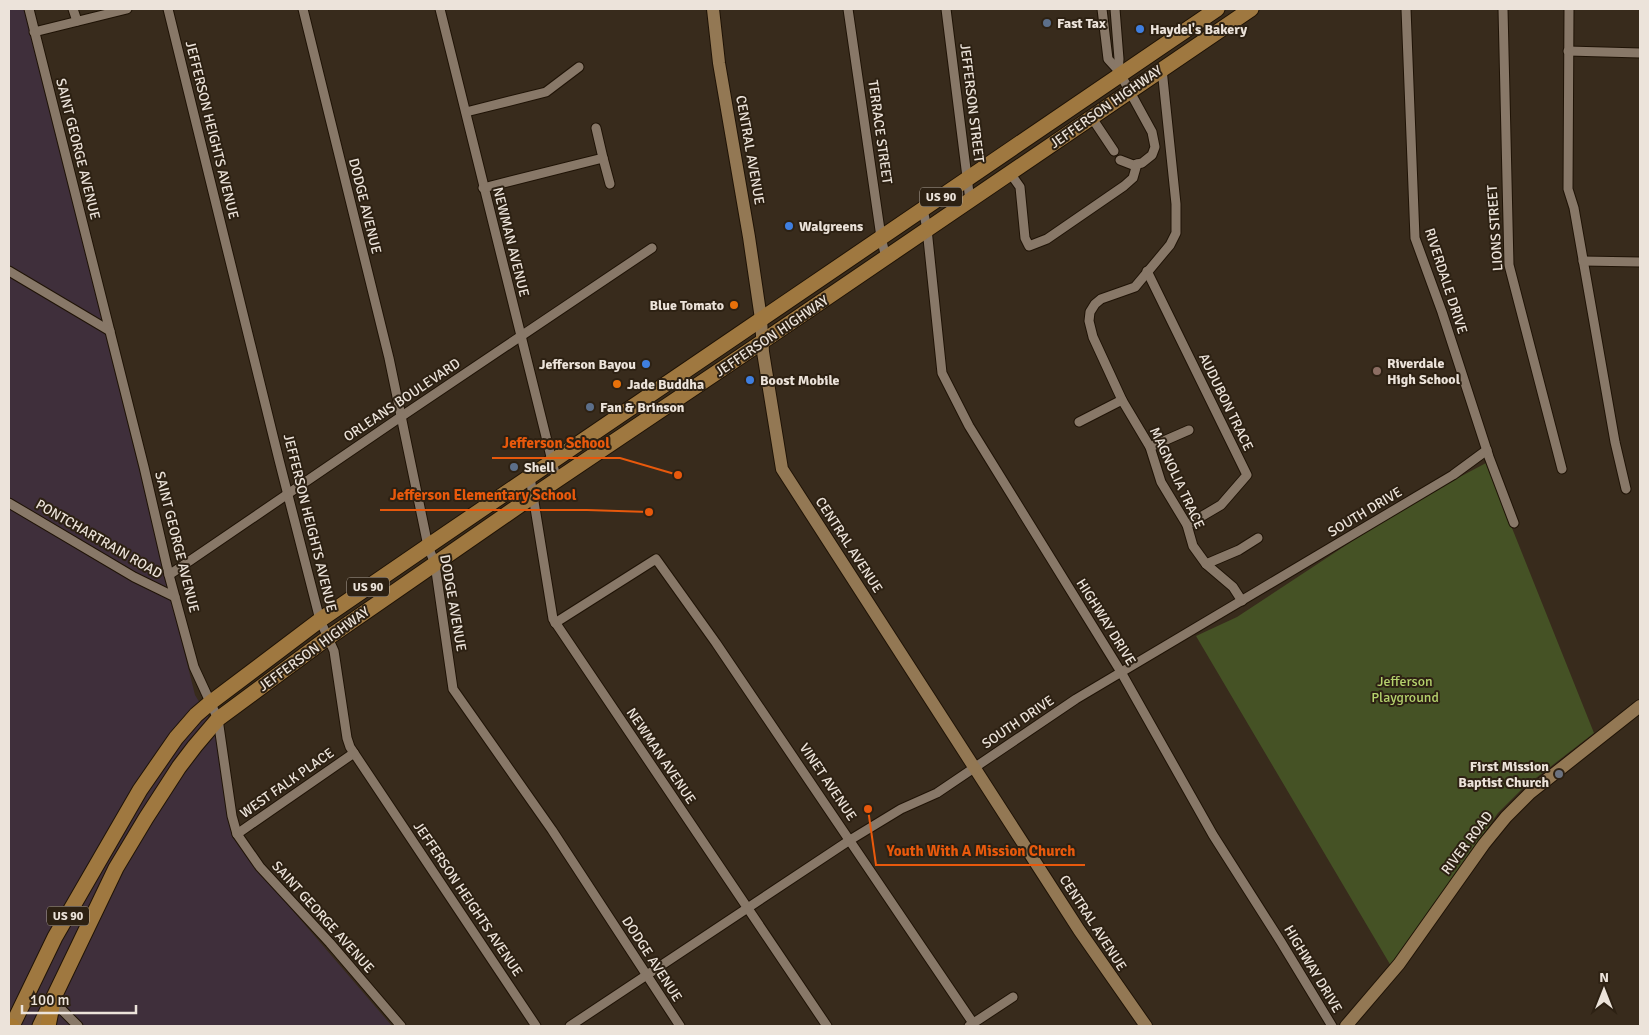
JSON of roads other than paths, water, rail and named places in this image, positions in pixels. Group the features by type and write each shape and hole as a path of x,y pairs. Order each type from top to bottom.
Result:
{"highway":[{"name":"US 90","path":"48,1026 53,1001"}],"main road":[{"name":"CENTRAL AVENUE","path":"713,9 719,63 750,237 761,319 762,342 782,470 1079,930 1146,1026"},
{"name":"JEFFERSON HIGHWAY","path":"12,1026 55,937 140,790 196,715 210,702 320,620 880,237 924,209 1118,72 1217,9"},
{"name":"JEFFERSON HIGHWAY","path":"40,1026 116,868 179,767 218,719 327,638 533,496 1251,9"},
{"name":"RIVER ROAD","path":"1346,1026 1399,964 1484,844 1506,817 1530,793 1640,706"},
{"path":"100,859 116,868"}],"street":[{"name":"SAINT GEORGE AVENUE","path":"28,9 144,466 169,576 194,667 218,719 232,816 237,834 260,867 330,943 401,1026"},
{"path":"73,9 77,21"},
{"path":"34,32 127,9"},
{"name":"JEFFERSON HEIGHTS AVENUE","path":"168,9 320,620 334,652 347,738 354,753 536,1026"},
{"name":"DODGE AVENUE","path":"303,9 389,358 428,546 435,564 453,689 552,830 680,1026"},
{"name":"NEWMAN AVENUE","path":"440,9 557,481"},
{"name":"TERRACE STREET","path":"848,9 880,237 886,258"},
{"name":"JEFFERSON STREET","path":"946,9 970,200"},
{"path":"1102,9 1108,59 1118,72 1152,132 1155,146 1152,155 1142,163 1133,165 1120,160"},
{"path":"1115,9 1119,59 1118,72"},
{"name":"RIVERDALE DRIVE","path":"1406,9 1414,238 1442,312 1487,450 1514,522"},
{"name":"LIONS STREET","path":"1502,9 1509,265 1562,469"},
{"path":"1569,9 1568,189 1574,208 1615,442 1626,489"},
{"path":"1568,51 1640,53"},
{"path":"466,112 546,92 579,67"},
{"path":"1080,422 1122,400 1093,337 1089,321 1090,312 1101,299 1134,286 1170,245 1176,233 1176,204 1162,69"},
{"path":"1092,118 1114,151"},
{"path":"596,128 610,184"},
{"path":"483,188 603,158"},
{"path":"1010,173 1020,187 1025,238 1028,246 1047,239 1103,201 1133,178 1137,164"},
{"name":"HIGHWAY DRIVE","path":"924,209 942,373 969,426 1121,672 1213,836 1332,1026"},
{"name":"ORLEANS BOULEVARD","path":"169,576 652,248"},
{"path":"1583,261 1640,262"},
{"path":"9,271 110,332"},
{"name":"AUDUBON TRACE","path":"1147,271 1247,475 1221,505 1187,525"},
{"name":"MAGNOLIA TRACE","path":"1122,400 1150,447 1161,482 1187,525 1193,546 1206,564 1233,587 1242,601"},
{"path":"1150,447 1189,430"},
{"name":"SOUTH DRIVE","path":"570,1026 647,977 850,840 902,809 936,793 1076,699 1453,475 1487,450"},
{"name":"NEWMAN AVENUE","path":"530,477 553,619 827,1026"},
{"name":"PONTCHARTRAIN ROAD","path":"9,503 134,577 175,597"},
{"path":"1206,564 1239,550 1258,538"},
{"name":"VINET AVENUE","path":"556,623 656,559 716,643 850,840 971,1025"},
{"name":"WEST FALK PLACE","path":"237,834 354,753"},
{"path":"971,1025 1012,997"},
{"path":"53,1001 78,1026"}],"place":[{"name":"Fast Tax","path":"1047,23"},
{"name":"Haydel's Bakery","path":"1140,29"},
{"name":"Walgreens","path":"789,226"},
{"name":"Blue Tomato","path":"734,305"},
{"name":"Jefferson Bayou","path":"646,364"},
{"name":"Riverdale High School","path":"1377,371"},
{"name":"Boost Mobile","path":"750,380"},
{"name":"Jade Buddha","path":"617,384"},
{"name":"Fan & Brinson","path":"590,407"},
{"name":"Shell","path":"514,467"},
{"name":"Jefferson School","path":"678,475"},
{"name":"Jefferson Elementary School","path":"649,512"},
{"name":"First Mission Baptist Church","path":"1559,774"},
{"name":"Youth With A Mission Church","path":"868,809"}],"park label":[{"name":"Jefferson Playground","path":"1405,690"}]}
